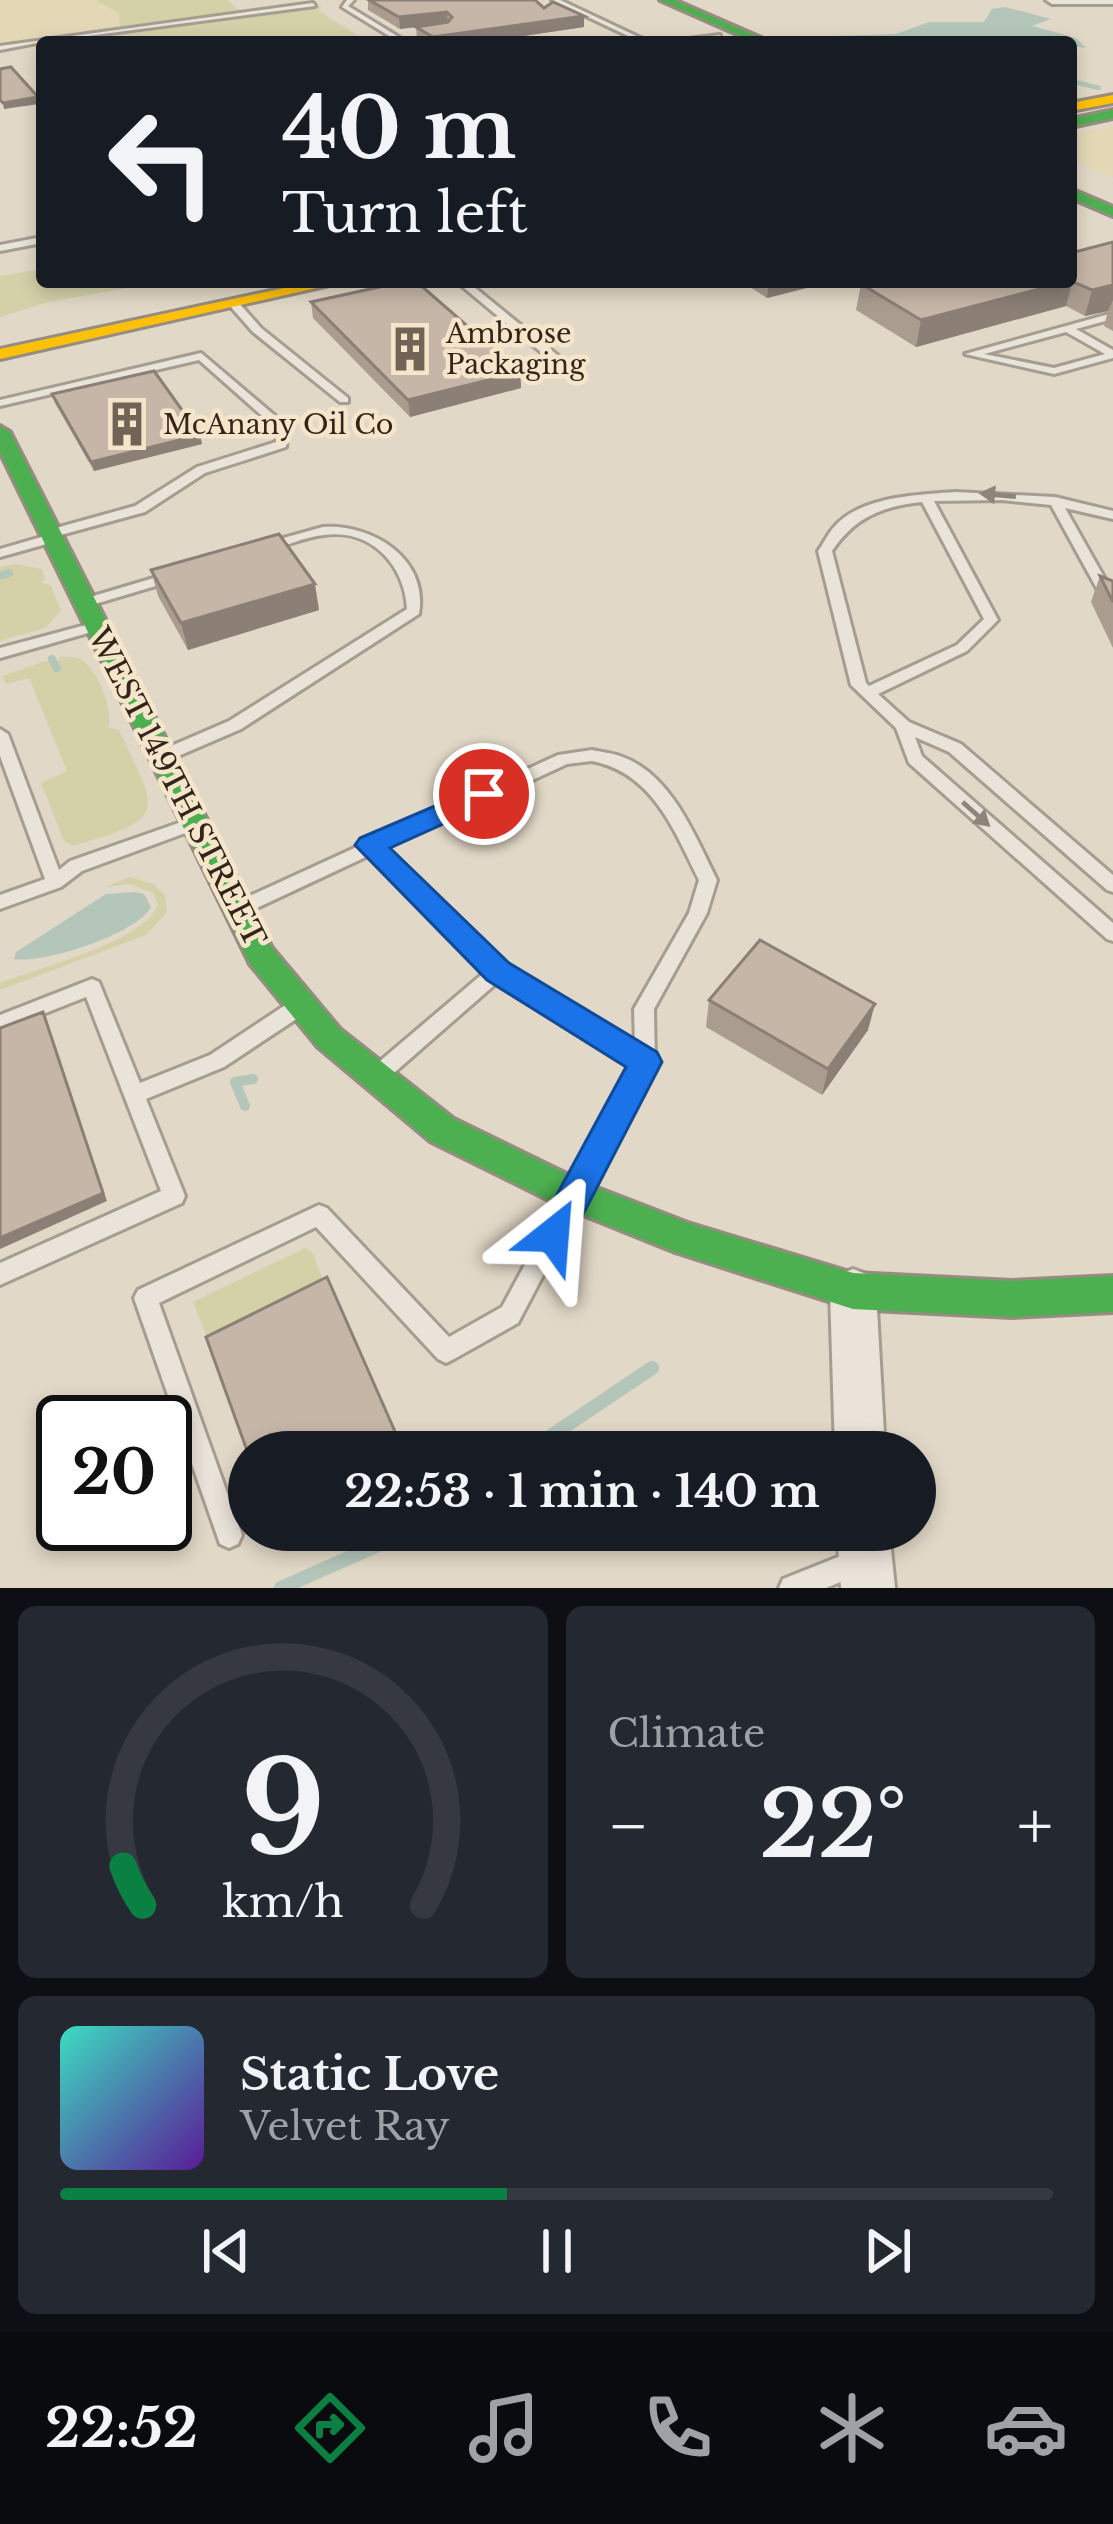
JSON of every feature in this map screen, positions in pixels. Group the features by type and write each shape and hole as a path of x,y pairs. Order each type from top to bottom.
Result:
{"main road":[{"path":"635,0 718,36"},
{"path":"665,0 750,36"},
{"path":"1077,106 1113,99"},
{"path":"1077,122 1113,114"},
{"path":"1077,177 1113,192"},
{"path":"1077,197 1113,212"},
{"path":"0,334 283,288"},
{"path":"0,354 239,293"},
{"name":"WEST 149TH STREET","path":"0,432 261,956 329,1038 442,1130 574,1195 688,1240 853,1291 1012,1299 1113,1294"}],"street":[{"path":"1052,0 1113,1"},
{"path":"853,1291 859,1431"}],"lane":[{"path":"351,0 344,6 395,36 416,33"},
{"path":"555,0 633,36"},
{"path":"86,36 313,5"},
{"path":"566,17 587,15"},
{"path":"0,48 36,43"},
{"path":"0,248 36,241"},
{"path":"469,288 563,365"},
{"path":"239,293 256,330 344,400"},
{"path":"1113,316 970,353 1054,371 1113,354"},
{"path":"1067,328 1113,354"},
{"path":"0,403 201,356 283,428 282,444 272,451 201,470 140,509 0,553"},
{"path":"1113,514 1054,501 971,493 862,511 829,537 825,551 859,685 903,726 955,748 1113,885"},
{"path":"868,693 962,648 991,620 927,500"},
{"path":"1054,501 1112,602"},
{"path":"162,757 235,725 414,611 416,593 406,569 389,548 360,534 330,530 253,552"},
{"path":"0,653 190,571"},
{"path":"903,726 915,759 1113,934"},
{"path":"0,734 56,882"},
{"path":"228,1532 146,1298 319,1215 446,1351 510,1315 645,1062 644,1009 698,913 708,880 665,798 625,761 590,752 564,759 370,845 237,909"},
{"path":"0,902 56,882 76,866 194,824"},
{"path":"370,845 498,971 645,1062"},
{"path":"376,1077 498,971"},
{"path":"0,1023 92,987 174,1196 0,1274"},
{"path":"134,1095 217,1060 301,1006"},
{"path":"792,1588 865,1559"}],"shaded area":[{"path":"0,0 95,0 124,21 115,27 0,44"},
{"path":"95,0 227,0 242,12 57,36 120,26 119,13"},
{"path":"321,6 319,11 359,36 108,36"},
{"path":"1005,7 1051,19 1032,26 1069,36 833,36 896,34 929,22 984,22 992,9"},
{"path":"1113,126 1113,178 1077,162 1077,134"},
{"path":"36,270 36,288 126,288 0,317 0,276"},
{"path":"15,564 42,569 45,579 40,582 51,586 61,611 45,628 0,641 0,577 12,573 0,574 0,567"},
{"path":"59,657 80,659 93,672 107,703 108,727 119,730 147,795 141,819 73,846 64,841 41,783 67,771 29,678 6,684 2,676 45,661 58,663"},
{"path":"129,877 153,884 165,895 167,912 146,935 0,990 0,983 112,942 149,918 158,905 153,893 130,884 106,887"},
{"path":"106,894 144,894 151,907 128,927 66,952 14,959 16,952"},
{"path":"305,1248 312,1252 326,1287 207,1337 193,1302"}],"building":[{"path":"369,0 535,0 544,8 553,2 584,16 440,36 416,27 448,22 452,17 447,12 399,17"},
{"path":"11,67 36,97 3,103 0,69"},
{"path":"1113,242 1113,285 1092,290 1077,284 1077,251"},
{"name":"Ambrose Packaging","path":"375,288 424,288 520,372 408,400 311,302"},
{"path":"868,288 1043,288 921,320"},
{"name":"McAnany Oil Co","path":"154,371 200,435 91,462 52,394"},
{"path":"279,534 315,584 181,623 151,570"},
{"path":"1100,576 1113,581 1113,602"},
{"path":"760,940 875,1004 828,1069 709,1000"},
{"path":"43,1012 103,1193 0,1238 0,1028"},
{"path":"327,1277 395,1431 240,1431 206,1337"}],"waterway":[{"path":"1077,82 1099,88"},
{"path":"0,576 9,573"},
{"path":"52,659 57,668"},
{"path":"245,1106 235,1082 253,1079"},
{"path":"558,1431 652,1368"},
{"path":"281,1588 365,1551"}],"traffic: fast":[{"path":"665,0 750,36"},
{"path":"1077,122 1113,114"},
{"path":"1077,196 1113,212"},
{"path":"0,432 261,956 329,1038 442,1130 574,1195 688,1240 853,1291 1012,1299 1113,1294"}],"traffic: slow":[{"path":"1077,106 1113,99"},
{"path":"0,354 307,288"}],"place":[{"name":"Ambrose Packaging","path":"410,349"},
{"name":"McAnany Oil Co","path":"127,424"}],"route":[{"path":"484,794 370,845 498,971 645,1062 553,1235"}]}
